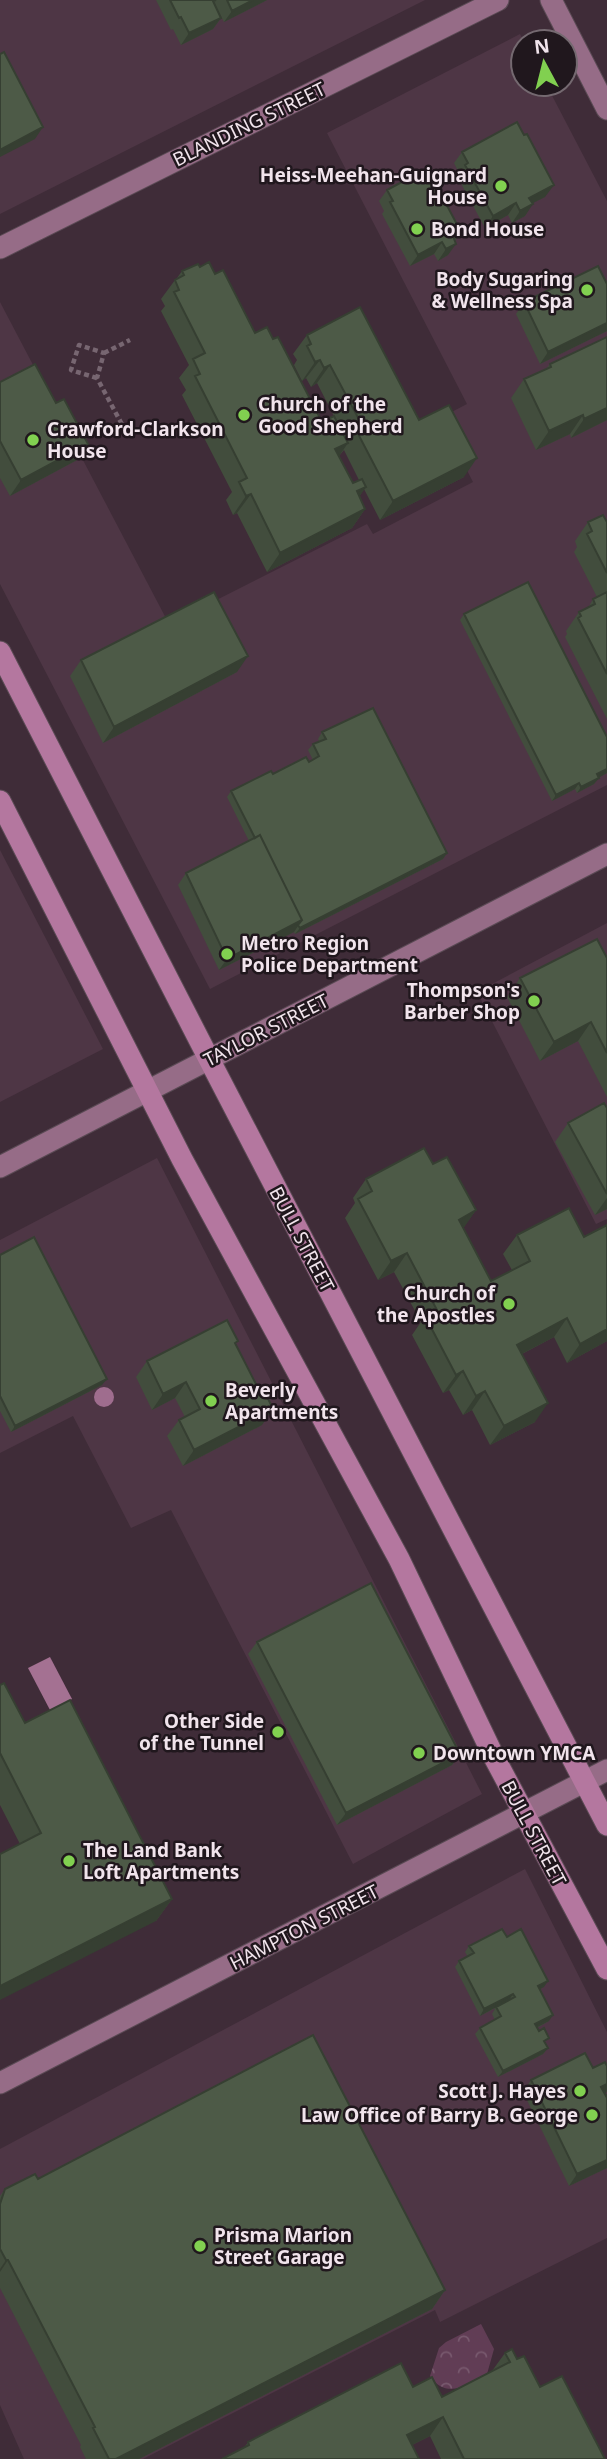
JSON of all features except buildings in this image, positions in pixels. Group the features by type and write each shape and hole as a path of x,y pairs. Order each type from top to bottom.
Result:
{"main road":[{"name":"BULL STREET","path":"0,652 607,1825"},
{"name":"BULL STREET","path":"0,801 147,1091 398,1559 524,1813 607,1969"}],"street":[{"name":"BLANDING STREET","path":"0,248 498,0"},
{"path":"551,0 607,109"},
{"name":"TAYLOR STREET","path":"0,1167 607,853"},
{"name":"HAMPTON STREET","path":"0,2083 607,1770"}],"path":[{"path":"97,378 71,370 79,345 104,353 130,340"},
{"path":"104,353 97,378 125,430"}],"shaded area":[{"path":"0,0 425,0 0,214"},
{"path":"509,40 509,98 553,98 607,201 607,785 210,989 0,584 0,302 169,624 367,524 373,534 473,482 440,418 467,404 327,133"},
{"path":"0,850 103,1049 0,1102"},
{"path":"607,923 607,1219 596,1224 477,992"},
{"path":"157,1158 482,1794 353,1864 171,1510 131,1528 73,1416 0,1453 0,1240"},
{"path":"50,1657 72,1699 50,1710 28,1668"},
{"path":"525,1869 607,2032 607,2238 440,2322 435,2310 143,2459 24,2459 0,2405 0,2149"}],"green space":[{"path":"481,2324 494,2349 487,2374 457,2388 450,2389 436,2383 430,2376 439,2348"}],"place":[{"name":"Heiss-Meehan-Guignard House","path":"501,186"},
{"name":"Bond House","path":"417,229"},
{"name":"Body Sugaring & Wellness Spa","path":"587,290"},
{"name":"Church of the Good Shepherd","path":"244,415"},
{"name":"Crawford-Clarkson House","path":"33,440"},
{"name":"Metro Region Police Department","path":"227,954"},
{"name":"Thompson's Barber Shop","path":"534,1001"},
{"name":"Church of the Apostles","path":"509,1304"},
{"name":"Beverly Apartments","path":"211,1401"},
{"name":"Other Side of the Tunnel","path":"278,1732"},
{"name":"Downtown YMCA","path":"419,1753"},
{"name":"The Land Bank Loft Apartments","path":"69,1861"},
{"name":"Scott J. Hayes","path":"580,2091"},
{"name":"Law Office of Barry B. George","path":"592,2115"},
{"name":"Prisma Marion Street Garage","path":"200,2246"}]}
